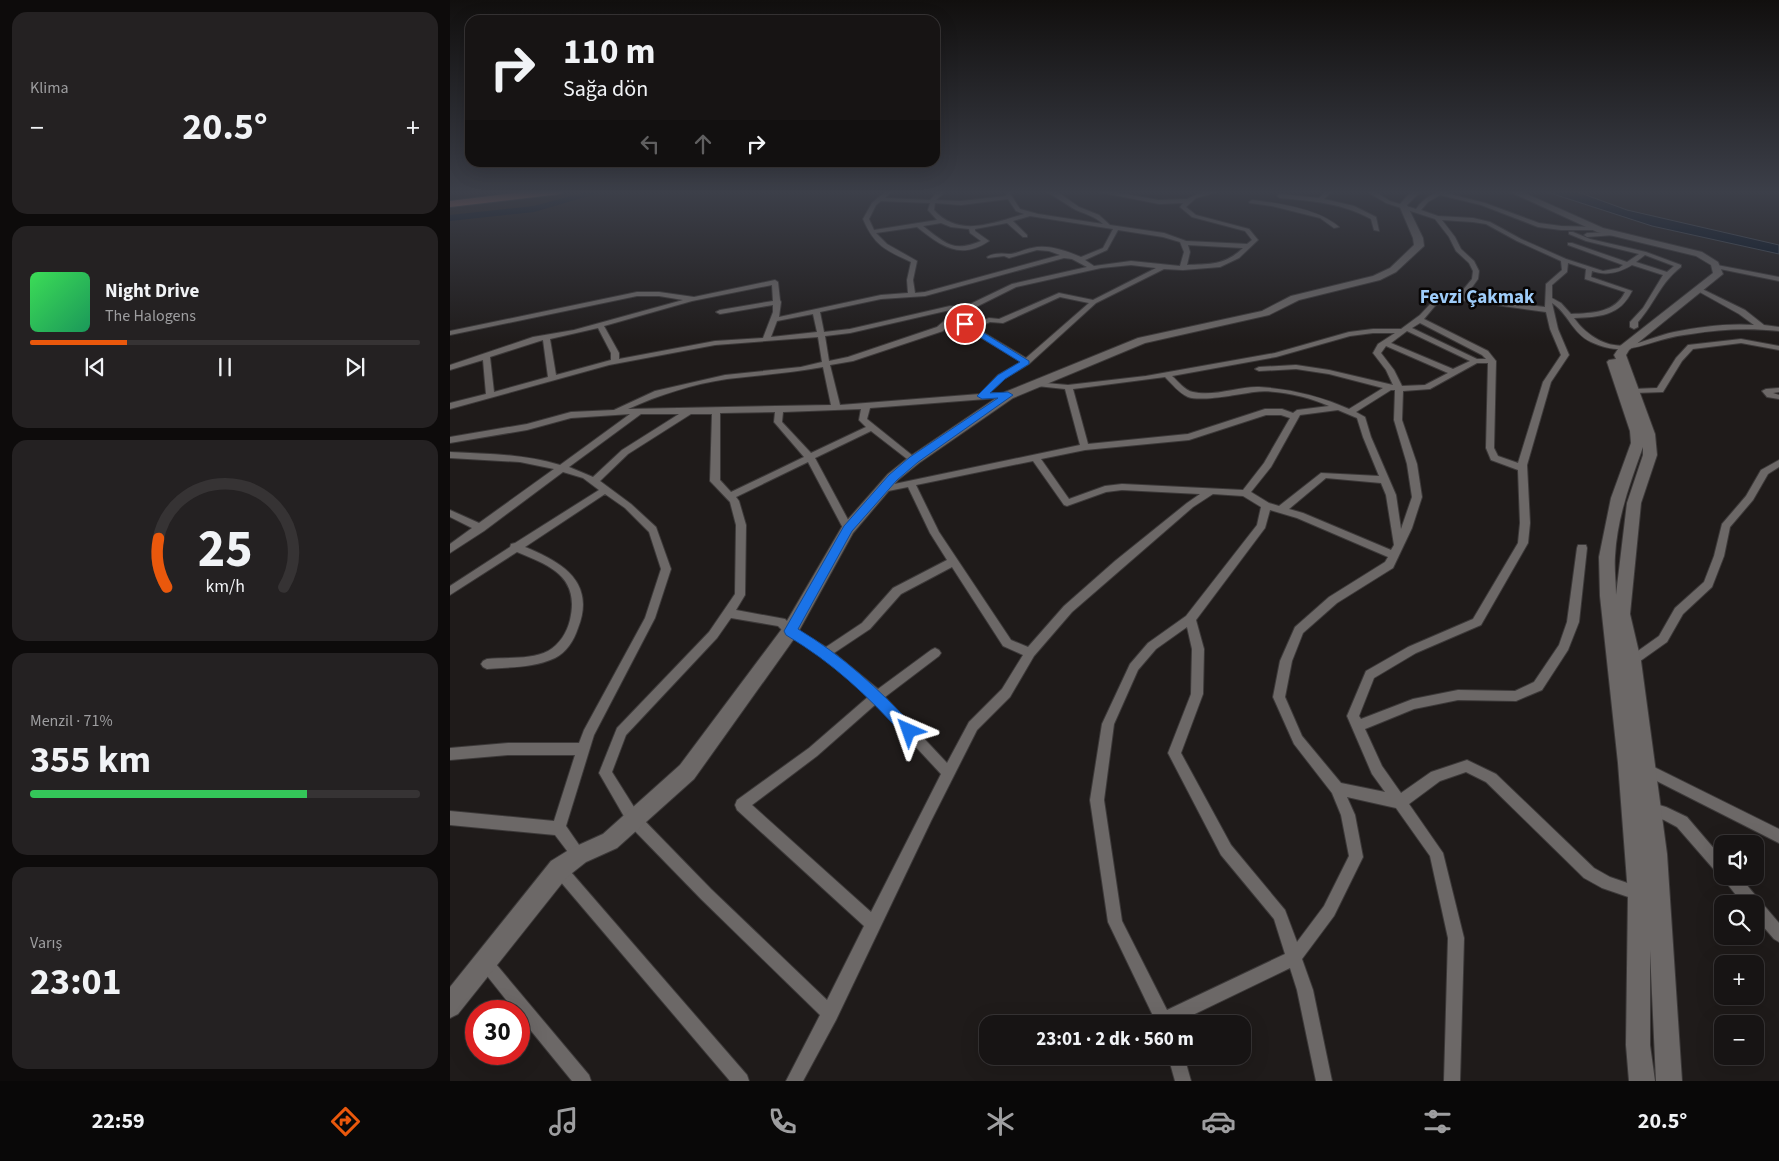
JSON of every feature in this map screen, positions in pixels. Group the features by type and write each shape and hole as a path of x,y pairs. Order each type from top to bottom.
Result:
{"street":[{"path":"879,241 884,247 914,261 910,280 912,295"},
{"path":"941,241 959,248 967,248 985,241"},
{"path":"1080,260 1105,250 1109,241"},
{"path":"1180,241 1248,246"},
{"path":"615,412 658,393 726,377 801,369 850,359 940,329 964,309 1014,285 1093,268 1131,263 1183,268 1218,266 1237,257 1253,241"},
{"path":"450,1006 559,869 579,855 610,841 687,772 790,631 848,528 893,477 914,460 1008,395 1142,340 1265,313 1295,298 1364,282 1386,274 1419,246 1418,241"},
{"path":"1454,241 1458,250 1469,259 1476,271 1475,279 1460,298"},
{"path":"1522,241 1564,260 1602,273 1621,269 1644,253"},
{"path":"1594,241 1644,253 1679,266 1666,274 1656,287 1647,308 1634,322 1634,327"},
{"path":"1642,1081 1638,1045 1639,894 1628,763 1608,596 1607,557 1618,498 1638,443 1636,431 1610,355 1718,274 1717,267 1711,260 1693,252 1646,241"},
{"path":"1183,268 1187,252 1184,243"},
{"path":"1570,244 1666,274"},
{"path":"990,257 1005,254 1009,256 1042,247 1051,248 1065,255 1073,256 1093,268"},
{"path":"773,320 881,297 925,294 1065,255"},
{"path":"1452,1081 1456,938 1436,853 1377,770 1353,716 1370,675 1412,650 1477,622 1523,543 1526,524 1522,468 1547,382 1565,355 1553,332 1549,304 1549,284 1565,271 1564,260"},
{"path":"982,396 1002,377 1026,362 1094,302 1162,267"},
{"path":"1669,1081 1660,901 1651,810 1632,661 1622,614 1634,503 1650,455 1649,434 1620,355 1620,347 1634,327 1717,267 1779,278"},
{"path":"1568,316 1612,311 1626,298 1629,291 1587,278 1589,269"},
{"path":"450,368 546,338 575,332 694,299 774,282 778,302 777,312 766,340"},
{"path":"1698,288 1742,312 1763,328"},
{"path":"450,333 638,294 659,294 694,299"},
{"path":"970,328 989,320 1000,320 1060,295 1094,302"},
{"path":"1180,1015 1294,958 1329,911 1356,857 1348,815 1337,788 1298,740 1279,697 1286,661 1299,630 1333,600 1389,565 1407,528 1417,497 1412,464 1398,420 1395,388 1390,370 1377,353 1385,343 1420,320 1438,298 1445,296 1549,304 1558,303 1581,332 1596,342 1620,347 1697,330 1738,326 1779,329"},
{"path":"720,312 778,302"},
{"path":"450,406 490,393 615,362 714,343 766,340 850,331 950,308 964,309"},
{"path":"816,312 822,334 825,364 836,407"},
{"path":"951,318 1026,362"},
{"path":"1420,320 1485,353 1492,361 1490,448 1494,458 1522,468"},
{"path":"600,324 616,353 615,362"},
{"path":"1037,384 1068,387 1168,375 1276,355 1349,334 1373,331 1404,330 1476,361 1492,361"},
{"path":"546,338 552,378"},
{"path":"1634,391 1660,390 1679,360 1691,347 1741,341 1779,348"},
{"path":"1385,343 1453,372"},
{"path":"486,356 490,393"},
{"path":"1259,369 1296,367 1328,372 1395,388 1427,387 1476,361"},
{"path":"1168,375 1180,388 1191,395 1228,394 1256,389 1292,392 1327,402 1362,417 1367,437 1392,495 1399,545"},
{"path":"1068,387 1085,447"},
{"path":"1245,493 1257,481 1272,460 1297,413 1345,409 1395,388"},
{"path":"1779,390 1766,391 1770,395 1779,397"},
{"path":"450,440 527,426 572,415 615,412 688,412 866,406 1008,395"},
{"path":"866,406 863,420 914,460"},
{"path":"779,409 778,422 810,458 848,528"},
{"path":"716,411 715,481 734,501 740,525 740,595 712,635 621,732 604,773 634,820 706,894 830,1014"},
{"path":"450,549 639,412"},
{"path":"593,482 625,452 688,412"},
{"path":"883,489 1085,447 1189,437 1265,412 1282,412 1295,417"},
{"path":"730,496 872,427"},
{"path":"450,455 520,459 586,476 628,506 653,530 666,569 650,618 588,734 559,828"},
{"path":"1036,458 1067,503 1105,489 1122,487 1245,493 1266,506 1300,515 1394,556"},
{"path":"1632,661 1663,639 1679,611 1708,584 1719,556 1725,526 1750,498 1764,472 1779,463"},
{"path":"1282,510 1324,474 1385,480"},
{"path":"911,484 935,533 1007,643 1030,653"},
{"path":"450,591 605,490"},
{"path":"794,1081 830,1014 873,924 973,726 1006,693 1030,653 1068,609 1190,504 1211,491"},
{"path":"1162,1015 1115,922 1097,800 1108,724 1134,667 1152,646 1190,619 1262,526 1266,506"},
{"path":"450,513 481,528"},
{"path":"487,664 544,658 554,654 562,647 575,623 578,612 577,593 566,574 546,560 515,547"},
{"path":"1358,726 1413,704 1458,695 1516,696 1538,686 1564,647 1574,622 1582,548"},
{"path":"826,654 866,626 897,591 954,562"},
{"path":"728,613 781,622 790,631 826,654 877,696 948,773"},
{"path":"1190,619 1198,649 1197,694 1174,753 1226,850 1280,915 1305,990 1324,1081"},
{"path":"873,924 742,805 813,752 877,696 935,653"},
{"path":"450,754 508,749 583,750"},
{"path":"1628,763 1646,768 1779,836"},
{"path":"1337,788 1400,802 1436,776 1467,766 1491,778 1589,873 1607,883 1660,901"},
{"path":"1631,804 1666,814 1682,822 1714,859"},
{"path":"450,818 559,828 579,855"},
{"path":"559,869 630,949 741,1081"},
{"path":"1737,885 1746,895"},
{"path":"1764,917 1779,934"},
{"path":"485,962 583,1081"},
{"path":"1179,1065 1183,1081"}],"water":[{"path":"1722,241 1764,241 1779,245 1779,254"}],"district":[{"name":"Fevzi Çakmak","path":"1477,297"}],"route":[{"path":"909,731 873,692 821,650 790,631 848,528 893,477 914,460 1008,395 982,396 994,382 1026,362 965,324"}]}
